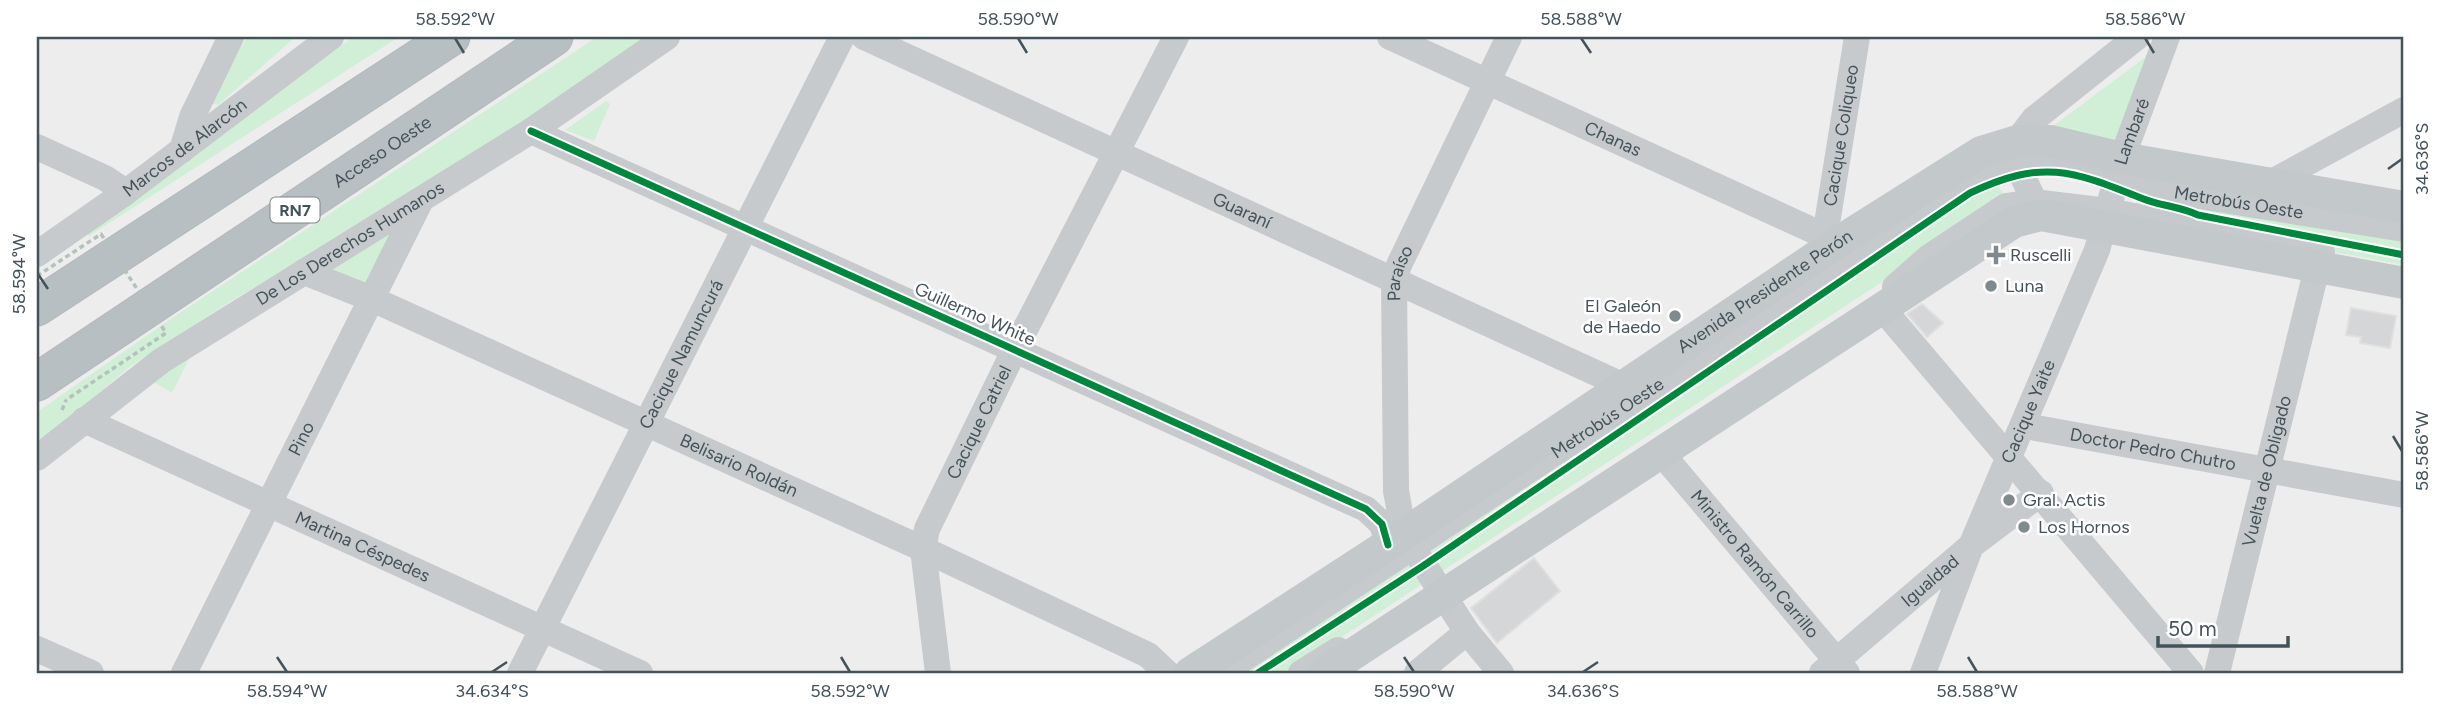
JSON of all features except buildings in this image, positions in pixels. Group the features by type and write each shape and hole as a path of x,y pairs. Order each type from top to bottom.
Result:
{"highway":[{"path":"37,307 451,37"},
{"name":"Acceso Oeste","path":"51,391 554,37"}],"main road":[{"name":"Avenida Presidente Perón","path":"1190,673 1401,543 1828,241 1981,152 2018,150 2050,141 2120,167 2270,183 2404,207"},
{"path":"1324,673 1440,591 1662,454 2037,209 2106,220 2317,268 2404,283"}],"street":[{"path":"182,150 192,117 231,37"},
{"name":"Marcos de Alarcón","path":"37,254 126,192 328,37"},
{"name":"De Los Derechos Humanos","path":"37,458 162,361 531,131 667,37"},
{"name":"Cacique Namuncurá","path":"520,673 842,37"},
{"name":"Guaraní","path":"864,37 1622,385"},
{"name":"Cacique Catriel","path":"938,673 923,549 927,529 1015,349 1176,37"},
{"name":"Chanas","path":"1390,37 1828,241"},
{"name":"Paraíso","path":"1401,543 1396,491 1394,281 1399,265 1509,37"},
{"name":"Cacique Coliqueo","path":"1828,241 1857,37"},
{"path":"1301,673 1440,591 1896,286 1928,257 2006,206 2037,209 2018,150 2034,119 2137,37"},
{"name":"Lambaré","path":"2106,220 2161,38"},
{"path":"2270,183 2404,110"},
{"name":"Guillermo White","path":"531,131 1366,509"},
{"path":"37,147 105,178 126,192"},
{"name":"Metrobús Oeste","path":"1222,673 1401,543 2018,150"},
{"name":"Metrobús Oeste","path":"2120,167 2143,187 2404,229"},
{"name":"Pino","path":"184,673 420,202"},
{"name":"Metrobús Oeste","path":"2106,220 2404,267"},
{"name":"Cacique Yaite","path":"1923,673 1971,546 2025,426 2106,220"},
{"name":"Vuelta de Obligado","path":"2217,673 2317,268"},
{"name":"Belisario Roldán","path":"304,272 372,299 923,549 1148,655 1167,673"},
{"path":"1882,308 2041,492 2191,673"},
{"name":"Martina Céspedes","path":"84,420 640,673"},
{"name":"Doctor Pedro Chutro","path":"2025,426 2269,468 2404,495"},
{"name":"Ministro Ramón Carrillo","path":"1662,454 1836,669"},
{"path":"1366,509 1384,504 1396,491"},
{"name":"Igualdad","path":"1836,669 1971,546 2041,492"},
{"path":"1366,509 1401,543 1501,673"},
{"path":"1417,673 1467,632"},
{"path":"37,649 91,673"}],"path":[{"path":"37,276 101,234 166,333 51,391"}],"green space":[{"path":"247,37 285,37 292,40 218,105 210,103"},
{"path":"353,37 399,37 89,236 85,233"},
{"path":"597,37 651,37 457,170 231,301 128,368 37,445 37,412 175,316"},
{"path":"2147,56 2112,149 2049,129"},
{"path":"606,101 610,104 594,141 565,130"},
{"path":"1993,180 2005,195 1987,213 1287,673 1237,673 1977,186"},
{"path":"2141,190 2404,236 2404,265 2132,214"},
{"path":"393,230 361,289 325,269"},
{"path":"190,357 172,393 150,380"}],"cycle path":[{"path":"531,131 1366,509 1382,524 1388,545"},
{"path":"1258,673 1423,566 1970,193 1995,182 2037,172 2075,175 2148,201 2198,215 2404,255"}],"place":[{"name":"Ruscelli","path":"1996,255"},
{"name":"Luna","path":"1991,286"},
{"name":"El Galeón de Haedo","path":"1675,316"},
{"name":"Gral. Actis","path":"2009,500"},
{"name":"Los Hornos","path":"2024,527"}]}
